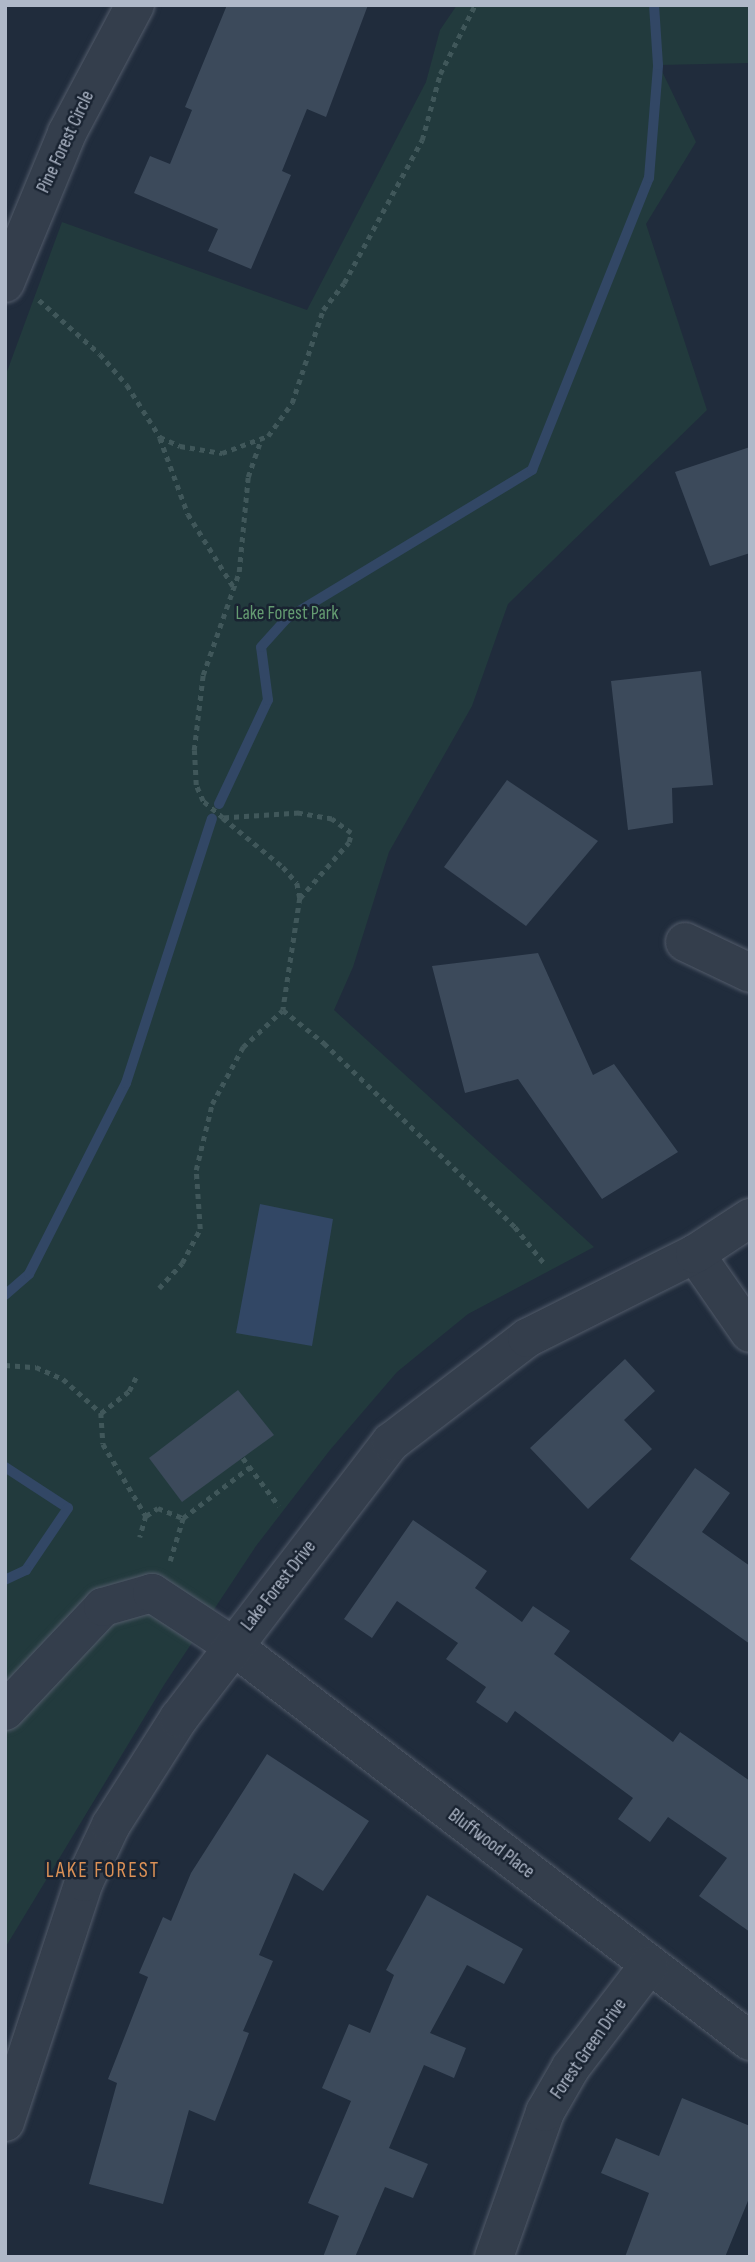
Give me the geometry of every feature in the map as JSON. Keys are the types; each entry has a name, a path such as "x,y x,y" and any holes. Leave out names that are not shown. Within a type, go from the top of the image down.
{"street":[{"name":"Pine Forest Circle","path":"5,283 67,133 135,5"},
{"path":"685,942 750,973"},
{"name":"Lake Forest Drive","path":"5,2122 14,2064 84,1882 111,1825 179,1718 391,1442 527,1338 695,1254 750,1218"},
{"path":"695,1254 750,1333"},
{"name":"Bluffwood Place","path":"5,1711 103,1607 152,1593 233,1646 750,2041"},
{"name":"Forest Green Drive","path":"494,2257 545,2112 572,2067 649,1965"}],"path":[{"path":"159,1288 182,1262 200,1229 196,1170 212,1104 243,1047 283,1010 300,898 297,883 283,867 204,801 196,785 194,750 203,675 234,587 243,545 248,477 262,440 292,403 323,310 344,283 422,140 440,74 475,5"},
{"path":"39,300 100,354 127,385 160,437 188,514 234,587"},
{"path":"160,437 180,446 222,453 262,440"},
{"path":"223,818 299,813 346,826 351,833 349,842 300,898"},
{"path":"283,1010 324,1043 516,1227 544,1263"},
{"path":"5,1365 36,1367 63,1379 101,1413 103,1444 146,1516"},
{"path":"101,1413 129,1391 137,1375"},
{"path":"243,1458 279,1506"},
{"path":"167,1573 183,1518 250,1467"},
{"path":"140,1537 146,1516 158,1508 183,1518"}],"green space":[{"name":"Lake Forest Park","path":"457,5 750,5 750,63 659,65 696,142 646,224 707,410 508,604 472,706 389,852 353,967 334,1010 594,1247 468,1314 397,1372 330,1450 256,1546 164,1685 5,1948 5,377 62,222 307,310 426,82 440,30"}],"water":[{"path":"260,1204 333,1219 312,1346 236,1333"}],"building":[{"path":"227,5 368,5 326,117 307,109 282,171 291,175 251,269 208,251 218,229 134,193 150,156 170,164 192,110 185,107"},
{"path":"750,447 750,553 710,566 675,472"},
{"path":"701,671 713,785 672,788 673,823 628,830 611,681"},
{"path":"507,780 598,841 526,926 444,867"},
{"path":"538,953 593,1075 614,1064 678,1152 602,1199 518,1079 465,1093 432,966"},
{"path":"625,1359 655,1391 624,1420 652,1449 588,1509 530,1448"},
{"path":"238,1390 274,1435 182,1502 149,1458"},
{"path":"695,1468 730,1493 702,1532 750,1566 750,1644 630,1559"},
{"path":"413,1520 487,1571 475,1588 522,1622 533,1606 570,1631 554,1654 673,1742 680,1732 750,1781 750,1932 699,1896 727,1858 668,1817 650,1842 618,1819 633,1798 515,1711 507,1723 476,1702 486,1687 446,1659 458,1643 397,1601 372,1638 344,1619"},
{"path":"267,1754 369,1821 323,1891 294,1873 259,1955 273,1961 243,2031 249,2033 215,2121 189,2110 163,2204 89,2184 117,2083 108,2079 148,1977 139,1973 163,1917 171,1921 191,1873"},
{"path":"427,1895 523,1949 504,1984 467,1965 430,2033 466,2048 454,2078 424,2065 389,2148 428,2164 413,2198 385,2187 355,2257 323,2257 339,2216 308,2203 351,2101 322,2088 349,2024 370,2033 394,1975 386,1970"},
{"path":"682,2098 750,2126 750,2196 725,2257 625,2257 649,2193 601,2173 616,2138 659,2156"}],"waterway":[{"path":"219,804 268,700 261,647 286,619 532,470 649,178 658,65 654,5"},
{"path":"5,1295 29,1274 126,1083 212,819"},
{"path":"5,1467 68,1508 26,1570 5,1580"}],"district":[{"name":"LAKE FOREST","path":"103,1871"}]}
